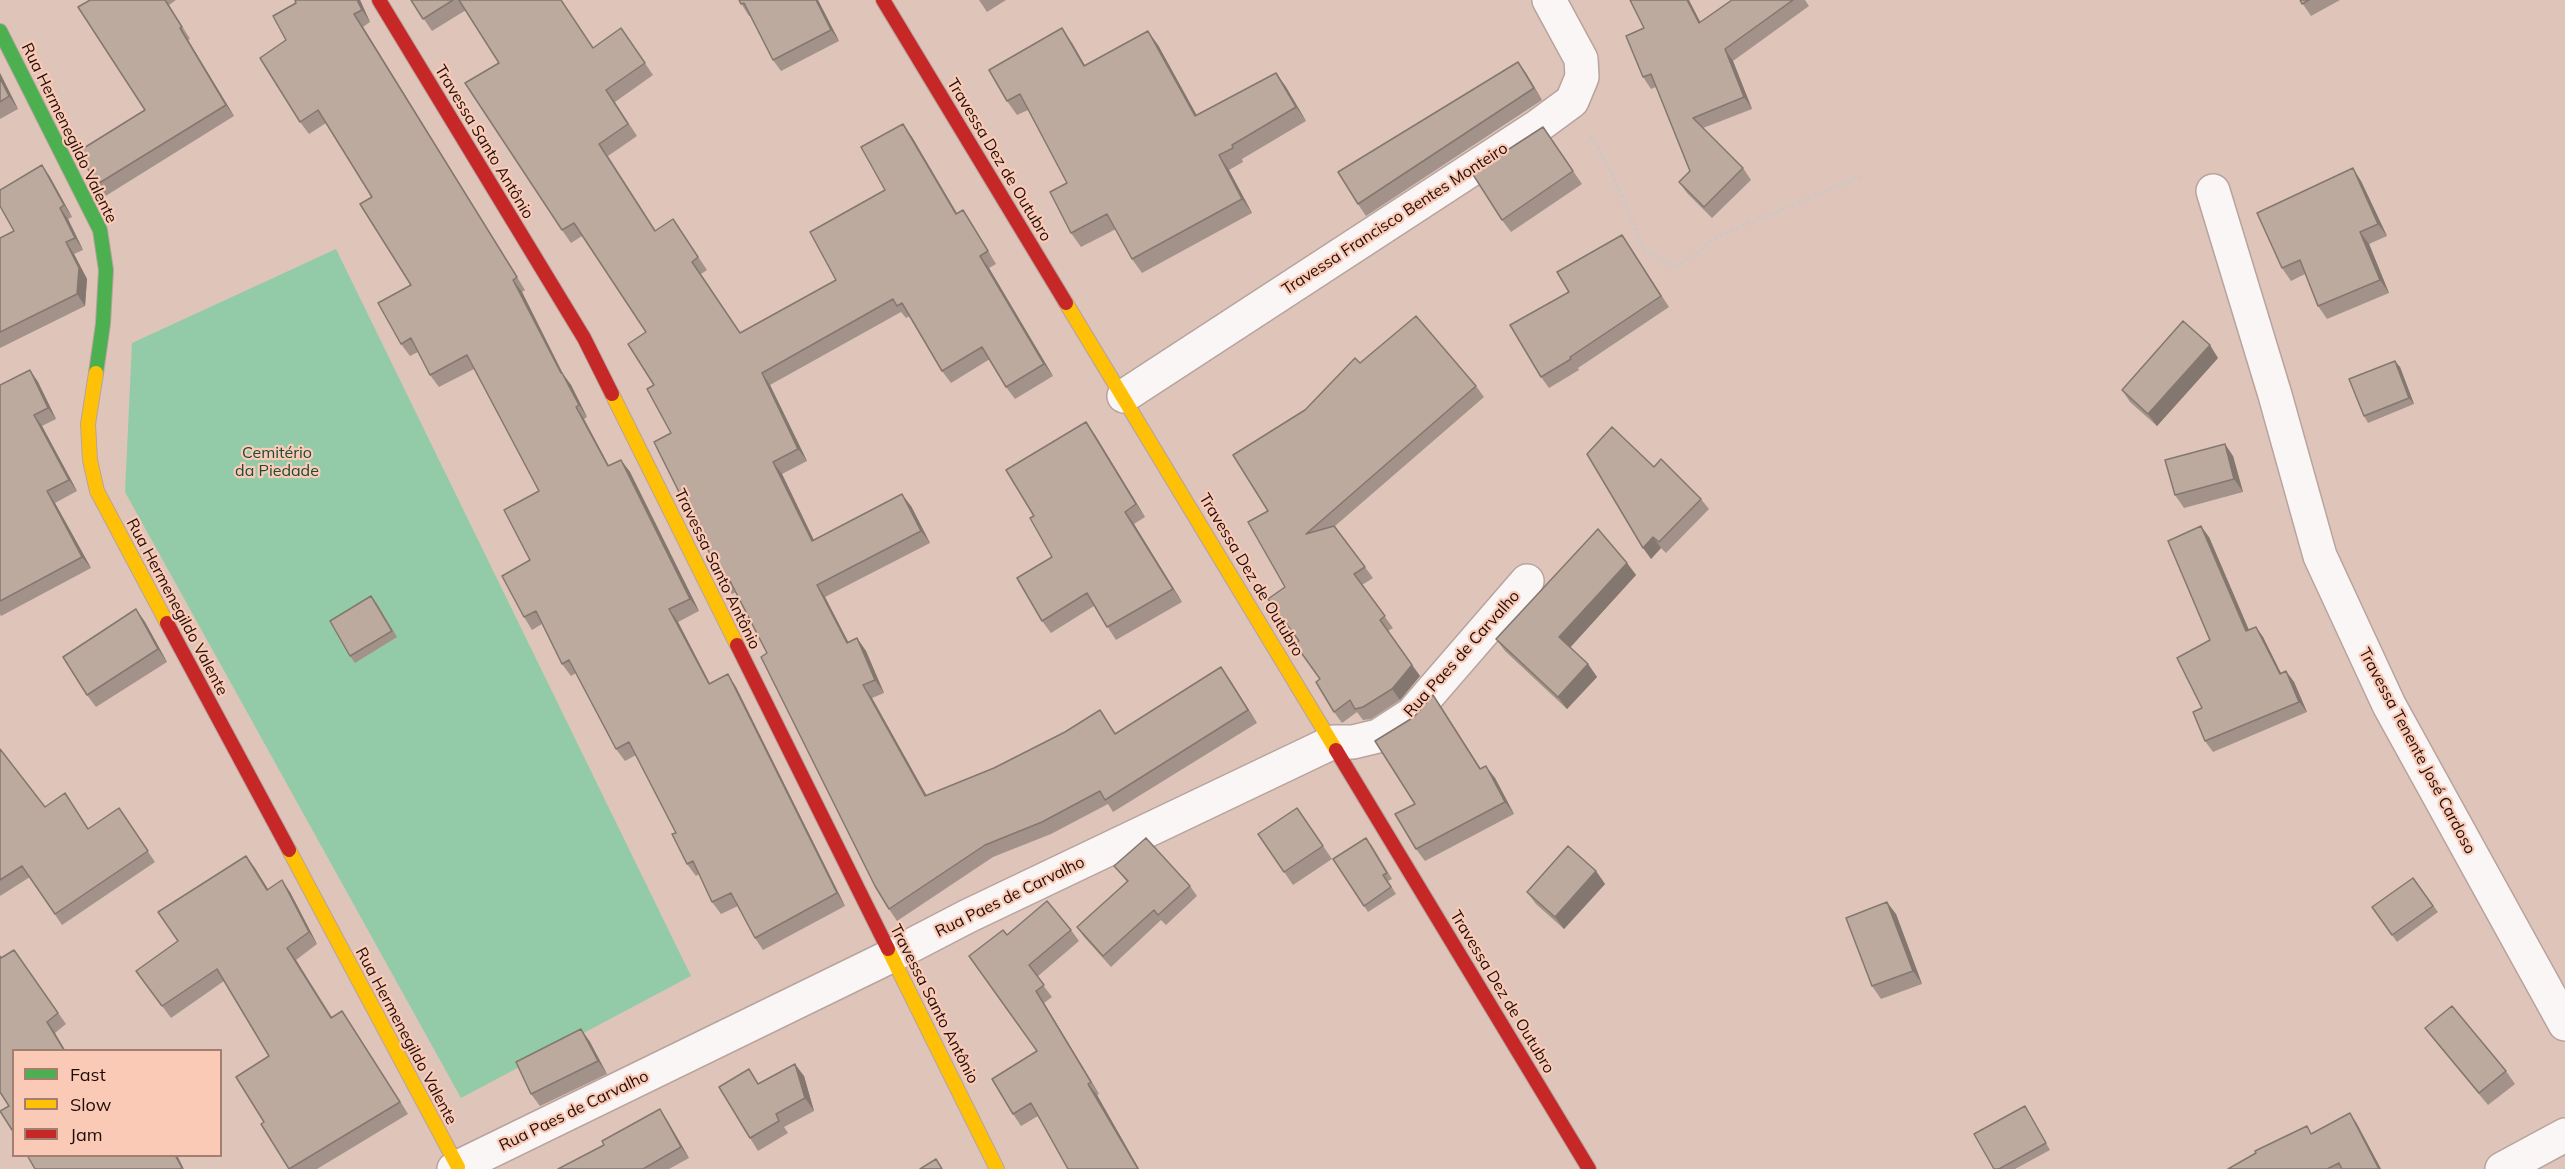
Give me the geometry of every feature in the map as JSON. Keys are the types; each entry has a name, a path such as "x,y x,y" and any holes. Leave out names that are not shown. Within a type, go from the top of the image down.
{"street":[{"name":"Travessa Santo Antônio","path":"378,0 584,338 997,1169"},
{"name":"Travessa Dez de Outubro","path":"883,0 1589,1169"},
{"path":"1549,0 1581,59 1582,77 1572,101"},
{"name":"Rua Hermenegildo Valente","path":"0,31 100,230 106,270 88,424 90,460 97,491 456,1168"},
{"name":"Travessa Francisco Bentes Monteiro","path":"1124,396 1538,126 1572,101"},
{"name":"Travessa Tenente José Cardoso","path":"2213,191 2275,395 2320,556 2389,705 2565,1024"},
{"name":"Rua Paes de Carvalho","path":"456,1168 891,956 968,916 1333,742 1353,742 1378,736 1412,714 1527,581"},
{"path":"2502,1169 2565,1134"}],"path":[{"path":"1572,101 1610,169 1645,251 1676,267 1717,237 1861,176"}],"green space":[{"name":"Cemitério da Piedade","path":"336,249 691,976 461,1098 125,492 132,343"}],"building":[{"path":"90,0 165,0 226,105 96,185 79,151 145,110 78,7"},
{"path":"295,0 357,0 362,10 354,14 517,277 513,280 579,405 576,407 608,466 621,460 690,599 669,609 709,684 728,674 837,893 755,938 731,893 712,902 693,861 687,864 672,834 676,833 629,742 616,749 569,660 562,664 536,611 524,617 502,576 530,560 504,510 539,491 467,355 430,375 411,338 401,344 378,303 411,285 360,204 372,197 318,110 300,122 260,58 286,40 273,16 296,3"},
{"path":"411,0 453,0 423,19"},
{"path":"459,0 561,0 593,48 621,28 645,63 606,90 628,124 599,144 655,231 673,219 698,257 692,262 740,333 836,280 810,232 885,190 861,147 903,124 956,214 963,210 988,251 980,256 1044,364 1006,387 982,347 942,371 902,303 897,306 893,299 762,373 798,449 773,462 812,541 902,494 921,531 817,585 847,643 857,638 875,680 863,685 925,796 994,768 1065,732 1100,710 1115,734 1221,667 1248,710 1105,800 1100,791 1042,822 985,845 889,909 875,886 761,657 767,653 729,579 724,582 654,442 671,433 647,389 654,385 628,344 646,332 574,223 562,230 465,83 499,63"},
{"path":"739,0 816,0 831,30 773,60 744,3 741,4"},
{"path":"1630,0 1687,0 1699,23 1732,0 1793,0 1725,49 1744,97 1693,118 1743,168 1704,207 1679,182 1690,171 1651,74 1643,77 1626,36 1644,28"},
{"path":"1062,28 1084,66 1148,31 1195,116 1276,73 1296,107 1219,155 1242,199 1132,259 1107,214 1071,233 1050,192 1067,183 1020,94 1007,101 989,70"},
{"path":"1518,62 1534,88 1358,204 1338,172"},
{"path":"0,78 9,96 0,102"},
{"path":"1543,127 1573,171 1502,220 1472,173"},
{"path":"42,165 64,205 60,208 75,238 66,242 79,268 77,294 0,332 0,238 14,231 0,206 0,190"},
{"path":"2353,168 2378,224 2360,232 2380,280 2318,306 2300,260 2282,268 2257,213"},
{"path":"1622,235 1661,296 1570,357 1571,359 1541,377 1510,325 1569,292 1557,272"},
{"path":"1416,316 1476,386 1306,534 1334,526 1365,567 1354,574 1385,616 1380,620 1412,665 1392,689 1363,707 1355,709 1350,700 1334,712 1316,682 1320,679 1295,644 1299,641 1268,599 1285,587 1248,522 1268,511 1233,455 1305,410 1355,358 1360,363"},
{"path":"2183,321 2210,345 2148,414 2122,390"},
{"path":"2395,361 2409,398 2364,416 2349,379"},
{"path":"30,370 48,408 34,415 69,480 47,491 82,557 0,601 0,385"},
{"path":"1086,422 1136,504 1125,512 1173,589 1107,627 1087,593 1042,621 1017,578 1052,557 1030,518 1034,516 1006,470"},
{"path":"1612,427 1654,467 1661,459 1701,499 1659,542 1653,537 1643,548 1587,454"},
{"path":"2225,444 2234,479 2175,495 2165,460"},
{"path":"2201,526 2246,631 2256,627 2280,674 2286,671 2299,702 2205,741 2193,712 2202,708 2177,658 2210,640 2168,541"},
{"path":"1598,529 1627,563 1559,637 1588,664 1558,697 1496,639"},
{"path":"371,596 392,631 350,656 330,621"},
{"path":"136,609 158,649 87,695 63,657"},
{"path":"1433,695 1480,769 1486,766 1505,802 1416,849 1395,814 1415,804 1375,741 1414,717"},
{"path":"0,749 45,807 65,793 88,829 119,808 148,851 55,914 22,866 0,880"},
{"path":"1297,808 1323,846 1284,872 1258,834"},
{"path":"1146,838 1190,886 1158,915 1154,910 1103,956 1077,927 1128,881 1114,866"},
{"path":"1366,838 1387,873 1383,875 1391,887 1364,906 1333,859"},
{"path":"1568,846 1596,871 1555,917 1527,892"},
{"path":"246,856 267,890 282,880 309,932 287,948 331,1018 342,1011 400,1102 289,1169 236,1077 269,1056 217,969 162,1006 136,971 178,941 158,912"},
{"path":"2413,878 2433,906 2392,935 2372,907"},
{"path":"1047,901 1071,930 1029,965 1044,985 1036,991 1091,1082 1088,1084 1138,1169 1068,1169 1031,1103 1013,1114 992,1079 1037,1051 969,956 1003,930 1007,935"},
{"path":"1887,902 1913,971 1872,986 1846,918"},
{"path":"14,950 58,1013 47,1022 63,1049 12,1049 12,1130 0,1111 9,1106 0,1092 0,956 1,958"},
{"path":"2452,1006 2506,1071 2479,1093 2425,1028"},
{"path":"581,1029 598,1061 531,1094 516,1062"},
{"path":"795,1064 805,1098 776,1114 779,1121 750,1138 719,1087 749,1069 758,1084"},
{"path":"2025,1106 2046,1143 1999,1169 1994,1169 1974,1134"},
{"path":"660,1109 681,1147 643,1169 558,1169 604,1145 602,1141"},
{"path":"2350,1113 2379,1169 2342,1169 2339,1163 2327,1169 2228,1169 2256,1153 2255,1151 2307,1126 2311,1134"},
{"path":"28,1157 176,1157 182,1168 180,1169 35,1169"},
{"path":"936,1159 942,1169 920,1169"}],"traffic: fast":[{"path":"0,31 100,230 106,270 103,324 96,373"}],"traffic: slow":[{"path":"1066,303 1336,750"},
{"path":"96,373 88,424 90,460 97,491 167,623"},
{"path":"612,394 737,645"},
{"path":"289,850 458,1167"},
{"path":"888,949 997,1169"}],"traffic: jam":[{"path":"379,0 584,338 612,394"},
{"path":"883,0 1066,303"},
{"path":"167,623 289,850"},
{"path":"737,645 888,949"},
{"path":"1336,750 1589,1169"}]}
